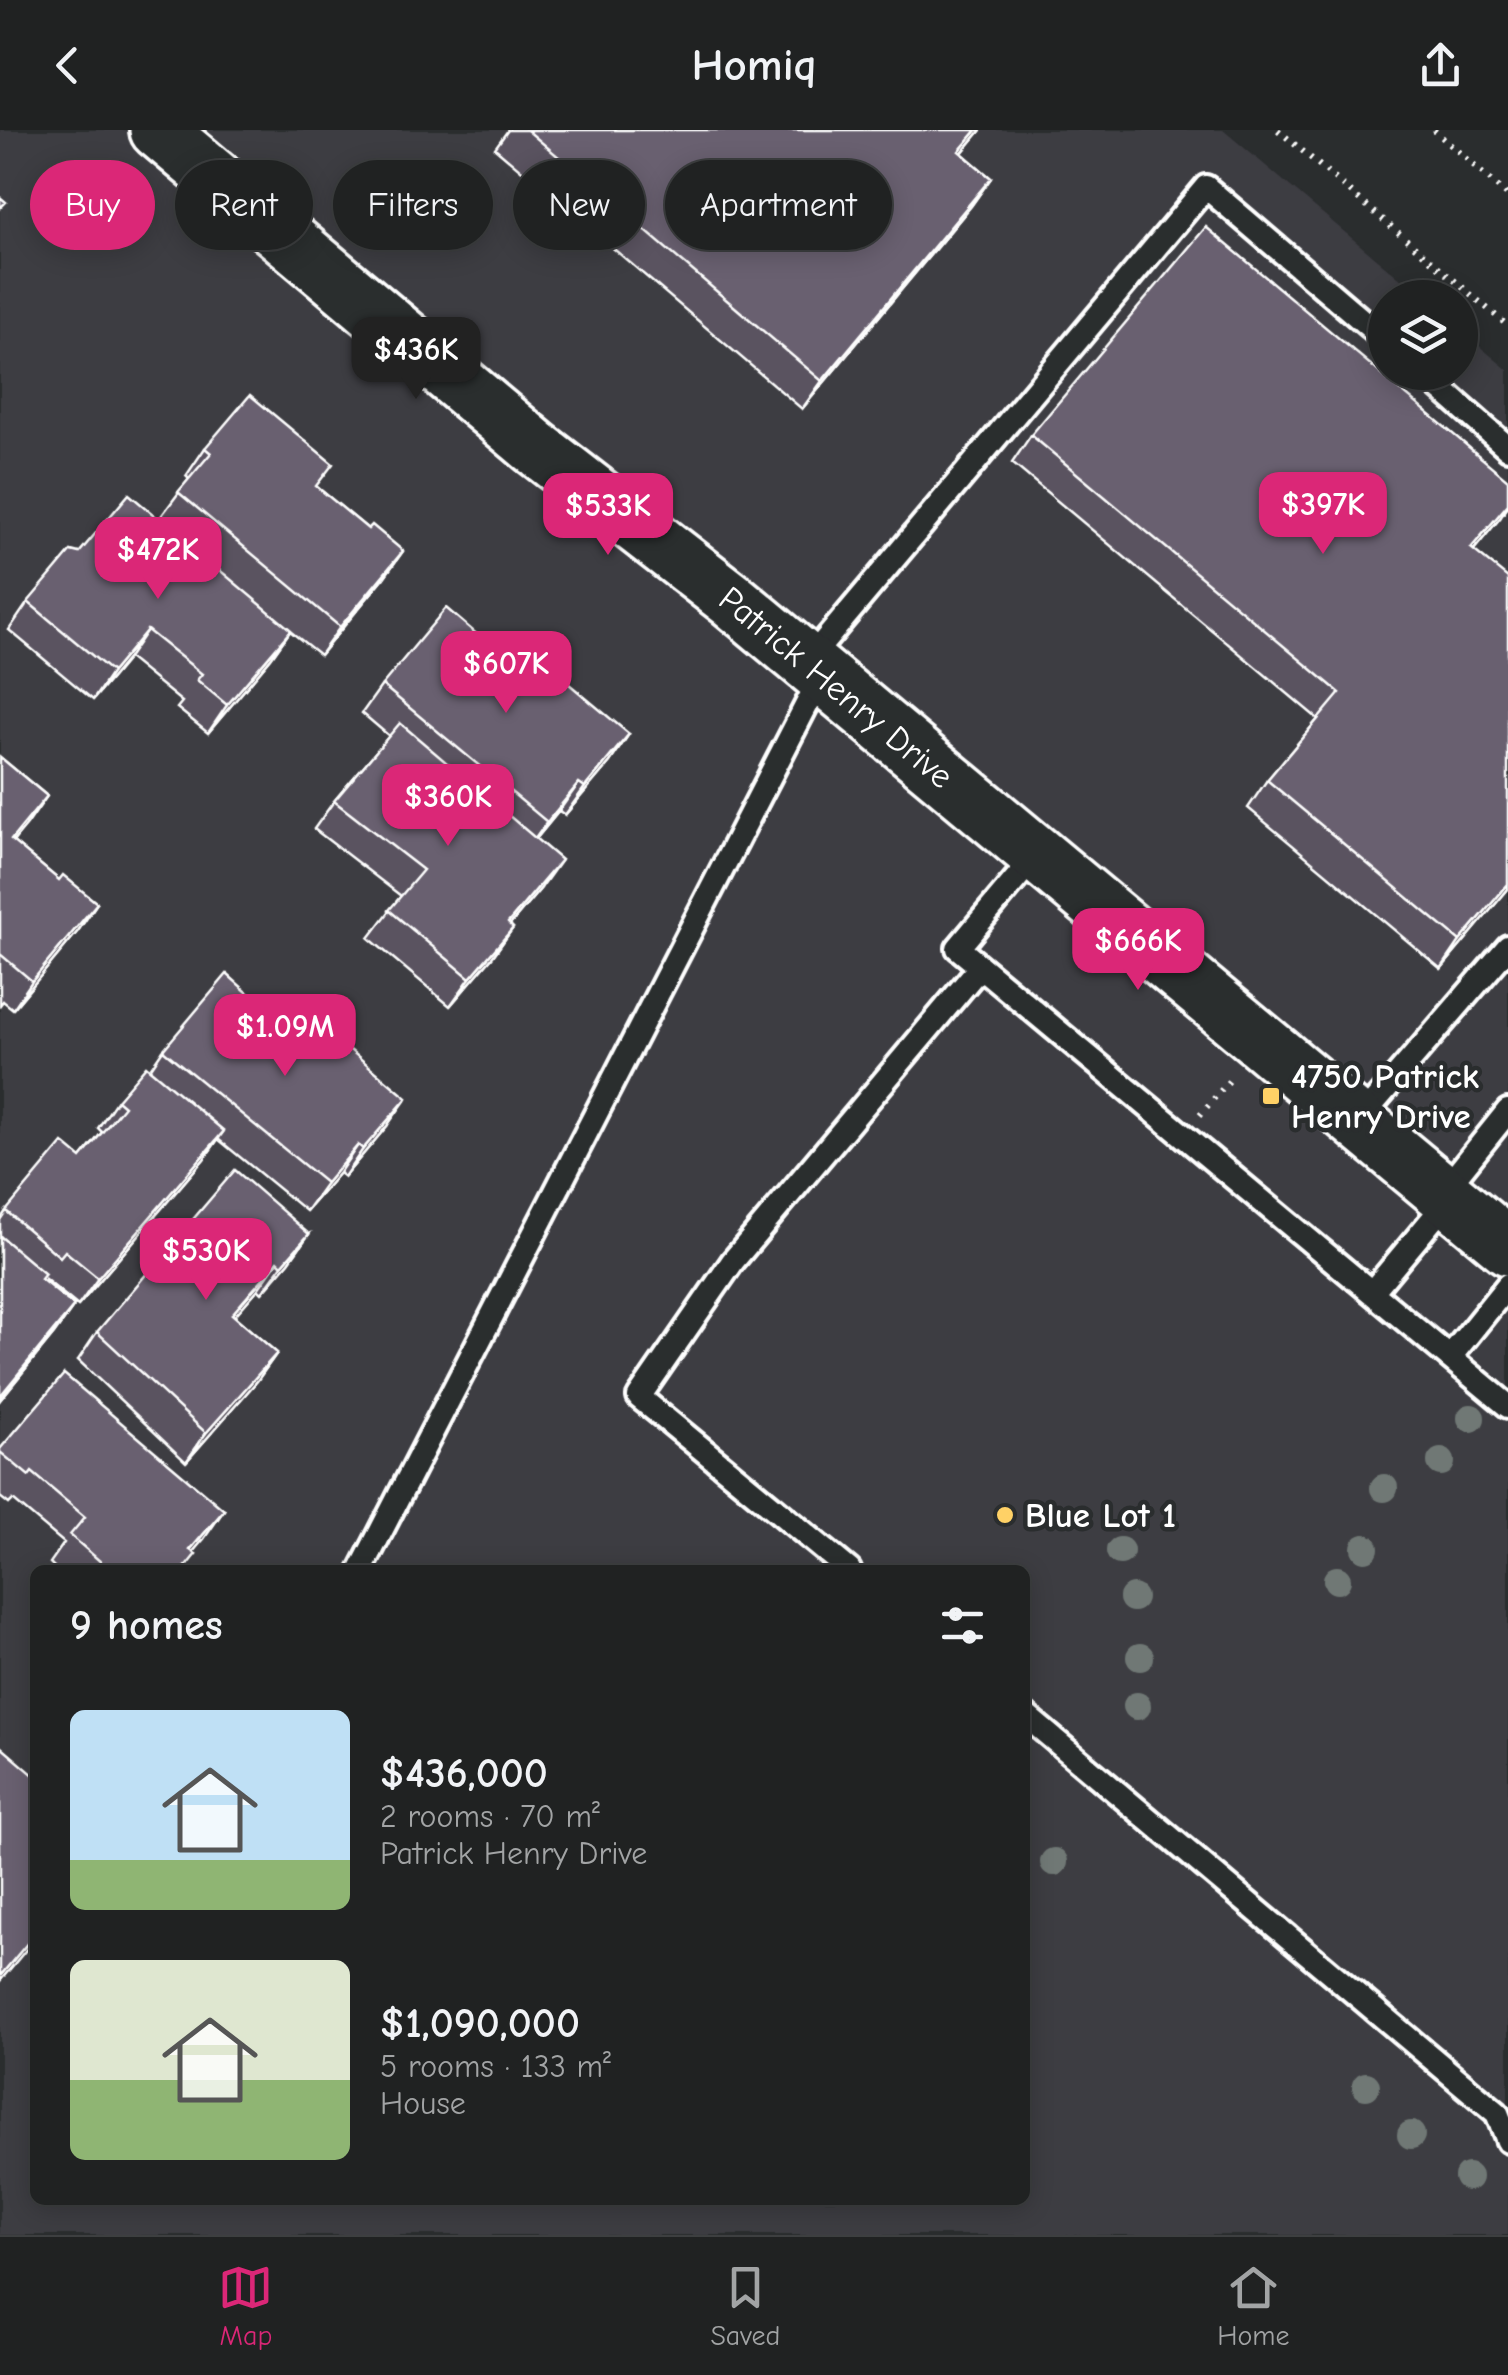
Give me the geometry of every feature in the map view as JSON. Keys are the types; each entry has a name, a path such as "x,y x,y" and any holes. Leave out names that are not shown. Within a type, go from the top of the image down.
{"street":[{"name":"Patrick Henry Drive","path":"158,130 536,448 814,669 1508,1247"}],"lane":[{"path":"365,1565 814,669 1206,187 1368,325"},
{"path":"1442,390 1508,448"},
{"path":"1036,855 958,948 1508,1406"},
{"path":"1358,1121 1508,947"},
{"path":"843,1565 639,1397 732,1260 980,967"},
{"path":"1372,1292 1508,1111"},
{"path":"1450,1357 1508,1285"},
{"path":"1030,1719 1497,2113 1508,2141"}],"path":[{"path":"1278,130 1508,326"},
{"path":"1434,130 1508,196"},
{"path":"1183,1135 1234,1074"}],"shaded area":[{"path":"0,130 1223,130 1402,280 1368,280 1368,390 1478,390 1478,345 1508,370 1508,2235 0,2235"}],"building":[{"path":"527,130 977,130 959,151 991,178 822,381 668,250 892,250 892,160 665,160 665,247 645,230 645,160 562,160"},
{"path":"1206,227 1368,363 1368,390 1401,390 1508,480 1508,504 1471,548 1508,578 1508,884 1460,941 1267,780 1340,693 1031,435"},
{"path":"250,395 333,464 316,486 368,529 372,525 403,551 340,627 178,492 211,453 205,448"},
{"path":"129,494 291,630 227,705 197,680 202,674 147,630 112,672 28,602 71,551 79,553"},
{"path":"446,608 480,637 476,642 527,684 544,663 629,734 585,787 579,783 547,822 382,685"},
{"path":"400,723 561,860 508,923 513,928 470,978 389,910 423,870 334,801"},
{"path":"0,757 47,796 11,840 59,880 63,875 97,903 32,981 0,954"},
{"path":"227,974 308,1047 324,1028 407,1098 363,1149 358,1145 326,1183 163,1050"},
{"path":"146,1066 224,1131 98,1278 65,1251 60,1257 6,1211 63,1143 81,1158 124,1106 117,1100"},
{"path":"235,1170 309,1234 282,1265 278,1261 232,1314 277,1353 206,1433 97,1332"},
{"path":"0,1236 45,1274 41,1279 74,1306 0,1396"},
{"path":"64,1374 224,1510 190,1550 196,1554 187,1565 104,1565 70,1535 85,1517 0,1449"},
{"path":"0,1746 30,1772 30,1940 0,1976"}],"place":[{"name":"4750 Patrick Henry Drive","path":"1271,1096"},
{"name":"Blue Lot 1","path":"1005,1515"}]}
